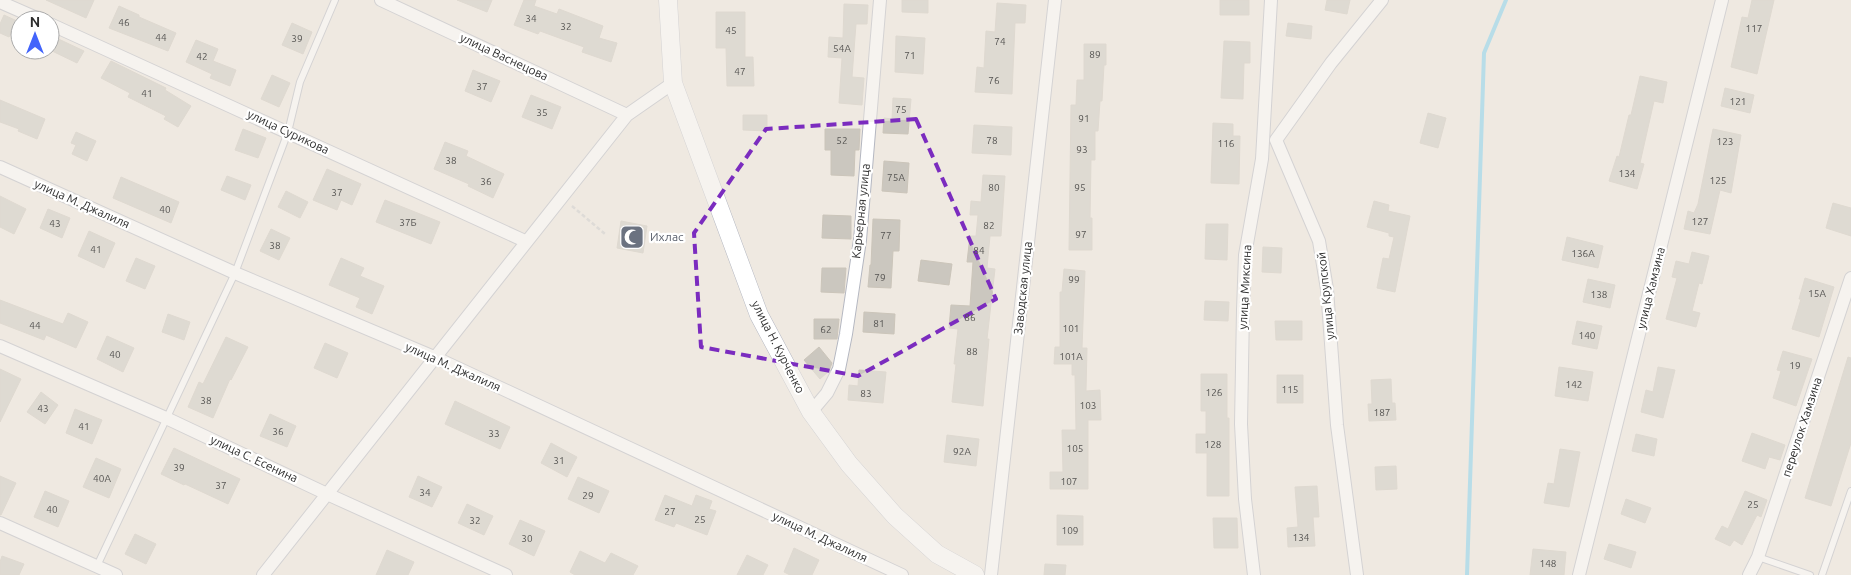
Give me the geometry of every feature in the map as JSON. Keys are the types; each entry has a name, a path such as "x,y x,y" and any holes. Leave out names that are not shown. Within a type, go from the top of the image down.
{"main road":[{"name":"улица Н. Курченко","path":"668,0 673,83 759,315 811,412 849,464 895,516 937,554 975,575"}],"street":[{"name":"улица Васнецова","path":"381,0 627,114"},
{"name":"Карьерная улица","path":"811,412 827,393 839,369 846,334 860,240 880,0"},
{"name":"Заводская улица","path":"991,575 1055,0"},
{"name":"улица Миксина","path":"1254,575 1245,499 1241,424 1243,310 1246,255 1262,159 1271,0"},
{"path":"1276,140 1331,63 1382,0"},
{"name":"улица Хамзина","path":"1580,575 1722,0"},
{"path":"0,2 18,10"},
{"name":"улица Сурикова","path":"60,29 525,241"},
{"path":"263,575 627,114 673,83"},
{"name":"улица Крупской","path":"1265,102 1276,140 1319,241 1327,289 1337,425 1356,575"},
{"name":"улица М. Джалиля","path":"0,168 235,273 434,358 902,575"},
{"name":"переулок Хамзина","path":"1750,575 1758,558 1850,282"},
{"name":"улица С. Есенина","path":"0,346 166,418 327,494 506,575"},
{"path":"0,524 116,575"}],"lane":[{"path":"97,566 235,273 288,132 300,82 335,0"},
{"path":"1822,575 1851,491"},
{"path":"1758,558 1810,575"}],"path":[{"path":"562,196 605,234"}],"highlighted area":[{"path":"916,119 996,299 858,376 701,347 694,233 766,129"}],"building":[{"path":"46,0 94,0 86,18"},
{"path":"457,0 492,0 487,12"},
{"path":"524,0 536,0 534,6 557,14 559,9 603,26 599,38 617,43 611,62 582,52 584,47 540,31 538,34 514,25"},
{"path":"902,0 928,0 928,13 902,12"},
{"path":"1220,0 1249,0 1249,15 1220,15"},
{"path":"1327,0 1350,0 1347,14 1325,10"},
{"path":"1752,0 1774,0 1757,74 1731,67 1742,17 1748,18"},
{"path":"997,3 1026,5 1025,23 1015,23 1012,94 975,92 977,67 984,68 986,31 995,32"},
{"path":"844,4 868,5 867,24 856,24 852,77 864,78 862,105 839,103 842,58 828,57 829,37 843,38"},
{"path":"119,6 176,33 168,51 109,28"},
{"path":"716,12 745,12 745,57 753,57 754,86 727,86 726,48 716,48"},
{"path":"4,15 10,18 9,37 0,33 0,24"},
{"path":"292,23 312,32 303,54 282,45"},
{"path":"1288,23 1312,26 1311,39 1286,36"},
{"path":"896,36 925,38 923,74 895,72"},
{"path":"60,40 84,51 77,63 60,55"},
{"path":"196,40 218,49 213,61 236,70 230,86 210,78 212,74 186,62"},
{"path":"1224,41 1250,42 1250,63 1244,63 1243,99 1221,98"},
{"path":"1084,44 1106,44 1106,65 1104,65 1098,131 1095,131 1095,160 1091,160 1090,218 1092,218 1092,250 1069,250 1071,105 1076,105 1077,80 1084,80"},
{"path":"111,61 166,88 165,90 191,106 178,127 164,119 166,116 128,97 130,93 101,78"},
{"path":"473,70 500,81 491,102 465,91"},
{"path":"272,75 290,83 279,107 261,99"},
{"path":"1640,76 1667,82 1663,103 1654,101 1640,163 1644,164 1637,189 1609,181 1617,156 1619,157"},
{"path":"1725,88 1754,95 1750,113 1721,106"},
{"path":"531,95 561,107 552,129 522,117"},
{"path":"893,98 911,99 908,134 883,133 884,118 892,119"},
{"path":"0,100 45,119 37,139 18,131 19,129 0,122"},
{"path":"1428,113 1446,118 1438,148 1420,143"},
{"path":"743,115 767,115 767,131 743,130"},
{"path":"1213,123 1233,124 1233,136 1240,136 1239,184 1211,183"},
{"path":"974,125 1012,127 1011,155 972,153"},
{"path":"243,129 266,138 258,158 235,150"},
{"path":"825,129 860,129 859,150 855,150 854,176 831,175 831,150 825,150"},
{"path":"1713,129 1741,135 1731,193 1720,190 1710,234 1684,229 1688,211 1694,213 1698,204"},
{"path":"76,132 96,141 87,161 72,154 76,145 71,143"},
{"path":"445,142 468,151 466,156 504,174 493,198 468,186 469,184 434,169"},
{"path":"884,161 909,163 907,193 882,191"},
{"path":"327,169 361,184 352,205 341,200 337,210 313,200"},
{"path":"983,175 1005,176 1001,236 990,236 987,268 995,269 987,339 989,339 983,406 952,402 958,329 949,328 951,305 970,306 973,262 967,262 970,236 976,236 978,215 970,215 971,201 981,202"},
{"path":"227,176 251,185 245,200 221,190"},
{"path":"121,177 179,202 171,223 113,198"},
{"path":"286,191 308,202 300,218 278,207"},
{"path":"0,196 26,209 14,234 0,227"},
{"path":"385,200 440,222 431,244 376,222"},
{"path":"1374,201 1389,205 1388,211 1410,216 1395,292 1377,288 1383,258 1389,259 1394,237 1389,236 1389,233 1367,227"},
{"path":"1833,203 1851,208 1851,236 1826,228"},
{"path":"48,209 70,218 62,238 40,228"},
{"path":"823,215 851,216 851,239 822,238"},
{"path":"873,219 900,220 899,251 893,251 891,288 868,287"},
{"name":"Ихлас","path":"621,221 647,226 643,253 617,248"},
{"path":"1206,224 1228,224 1227,260 1205,259"},
{"path":"271,229 290,238 279,260 260,251"},
{"path":"89,231 115,243 104,268 78,256"},
{"path":"1567,237 1603,246 1598,268 1562,260"},
{"path":"1263,247 1282,248 1281,273 1262,272"},
{"path":"1692,252 1709,256 1702,284 1699,283 1692,311 1700,313 1696,327 1666,319 1677,278 1672,277 1676,261 1689,264"},
{"path":"136,258 155,266 145,289 126,281"},
{"path":"341,258 364,268 360,276 384,286 372,314 356,307 360,298 329,285"},
{"path":"921,260 952,264 949,285 918,281"},
{"path":"822,268 846,268 844,293 821,292"},
{"path":"1064,269 1085,271 1082,348 1087,348 1086,391 1100,390 1101,420 1088,420 1088,489 1050,489 1050,472 1063,472 1062,430 1076,430 1075,375 1072,375 1072,364 1054,364 1055,347 1060,347 1060,292 1062,292"},
{"path":"1805,278 1834,287 1819,337 1792,329"},
{"path":"1588,279 1615,285 1610,308 1583,302"},
{"path":"0,300 63,324 68,313 88,322 76,348 46,335 44,340 0,323"},
{"path":"1205,301 1229,302 1228,321 1204,320"},
{"path":"864,312 895,314 894,334 863,332"},
{"path":"168,314 190,322 184,340 162,332"},
{"path":"814,319 839,319 837,339 814,339"},
{"path":"1275,321 1302,321 1302,340 1276,340"},
{"path":"1577,321 1602,326 1597,349 1572,344"},
{"path":"107,336 134,348 123,372 97,359"},
{"path":"226,337 248,347 230,379 213,418 188,407 199,382 203,384"},
{"path":"325,343 348,353 337,378 314,368"},
{"path":"819,347 832,363 829,371 820,379 804,360"},
{"path":"1783,351 1812,359 1796,406 1773,398 1781,371 1777,370"},
{"path":"1848,357 1851,358 1851,443 1831,506 1805,498"},
{"path":"1559,367 1593,372 1588,401 1555,396"},
{"path":"1658,367 1675,370 1663,418 1641,412 1646,390 1653,392"},
{"path":"0,369 21,379 0,422"},
{"path":"859,370 886,372 883,403 848,400 849,385 858,386"},
{"path":"1201,374 1227,374 1229,496 1207,496 1207,453 1196,453 1196,434 1206,434 1206,411 1201,411"},
{"path":"1277,375 1303,375 1303,403 1277,403"},
{"path":"1391,379 1392,403 1395,403 1396,420 1369,421 1368,404 1372,404 1371,380"},
{"path":"41,392 58,405 45,424 27,412"},
{"path":"455,401 510,427 500,449 445,424"},
{"path":"75,409 102,420 92,444 66,433"},
{"path":"270,414 296,426 287,447 260,436"},
{"path":"1752,433 1785,445 1780,460 1769,457 1765,469 1742,461"},
{"path":"1636,434 1657,439 1654,456 1632,451"},
{"path":"947,435 979,439 976,466 944,462"},
{"path":"551,443 577,457 567,477 541,463"},
{"path":"174,448 240,479 228,504 161,474"},
{"path":"1560,449 1580,452 1569,507 1544,503 1548,483 1554,484"},
{"path":"96,458 121,469 109,498 83,487"},
{"path":"1396,466 1397,489 1376,490 1375,467"},
{"path":"0,476 16,483 1,515 0,515"},
{"path":"418,476 442,487 432,507 409,497"},
{"path":"578,477 609,491 599,513 568,499"},
{"path":"1317,486 1319,517 1313,517 1315,546 1288,547 1287,528 1298,527 1295,487"},
{"path":"45,491 69,501 58,527 34,517"},
{"path":"1745,491 1767,500 1761,517 1757,515 1742,545 1734,540 1730,546 1715,539 1722,526 1728,529"},
{"path":"665,495 692,506 696,495 712,501 709,509 716,511 707,535 676,523 674,527 655,520"},
{"path":"1626,499 1651,508 1645,523 1621,514"},
{"path":"467,504 493,516 484,535 458,523"},
{"path":"1057,515 1083,516 1083,545 1057,545"},
{"path":"1213,518 1237,518 1238,548 1214,548"},
{"path":"520,520 545,531 534,556 509,544"},
{"path":"135,534 156,544 146,564 125,554"},
{"path":"1609,544 1636,552 1631,568 1604,559"},
{"path":"794,548 819,560 812,575 790,575 784,572"},
{"path":"1533,549 1566,552 1564,575 1530,575"},
{"path":"387,550 414,562 408,575 376,575"},
{"path":"580,551 605,563 611,553 638,566 633,575 575,575 570,572"},
{"path":"747,555 768,565 763,575 737,575"},
{"path":"2,556 24,564 19,575 0,575"},
{"path":"1045,564 1066,565 1065,575 1044,575"}],"waterway":[{"path":"1467,575 1484,53 1506,0"}],"place":[{"name":"Ихлас","path":"632,237"}]}
